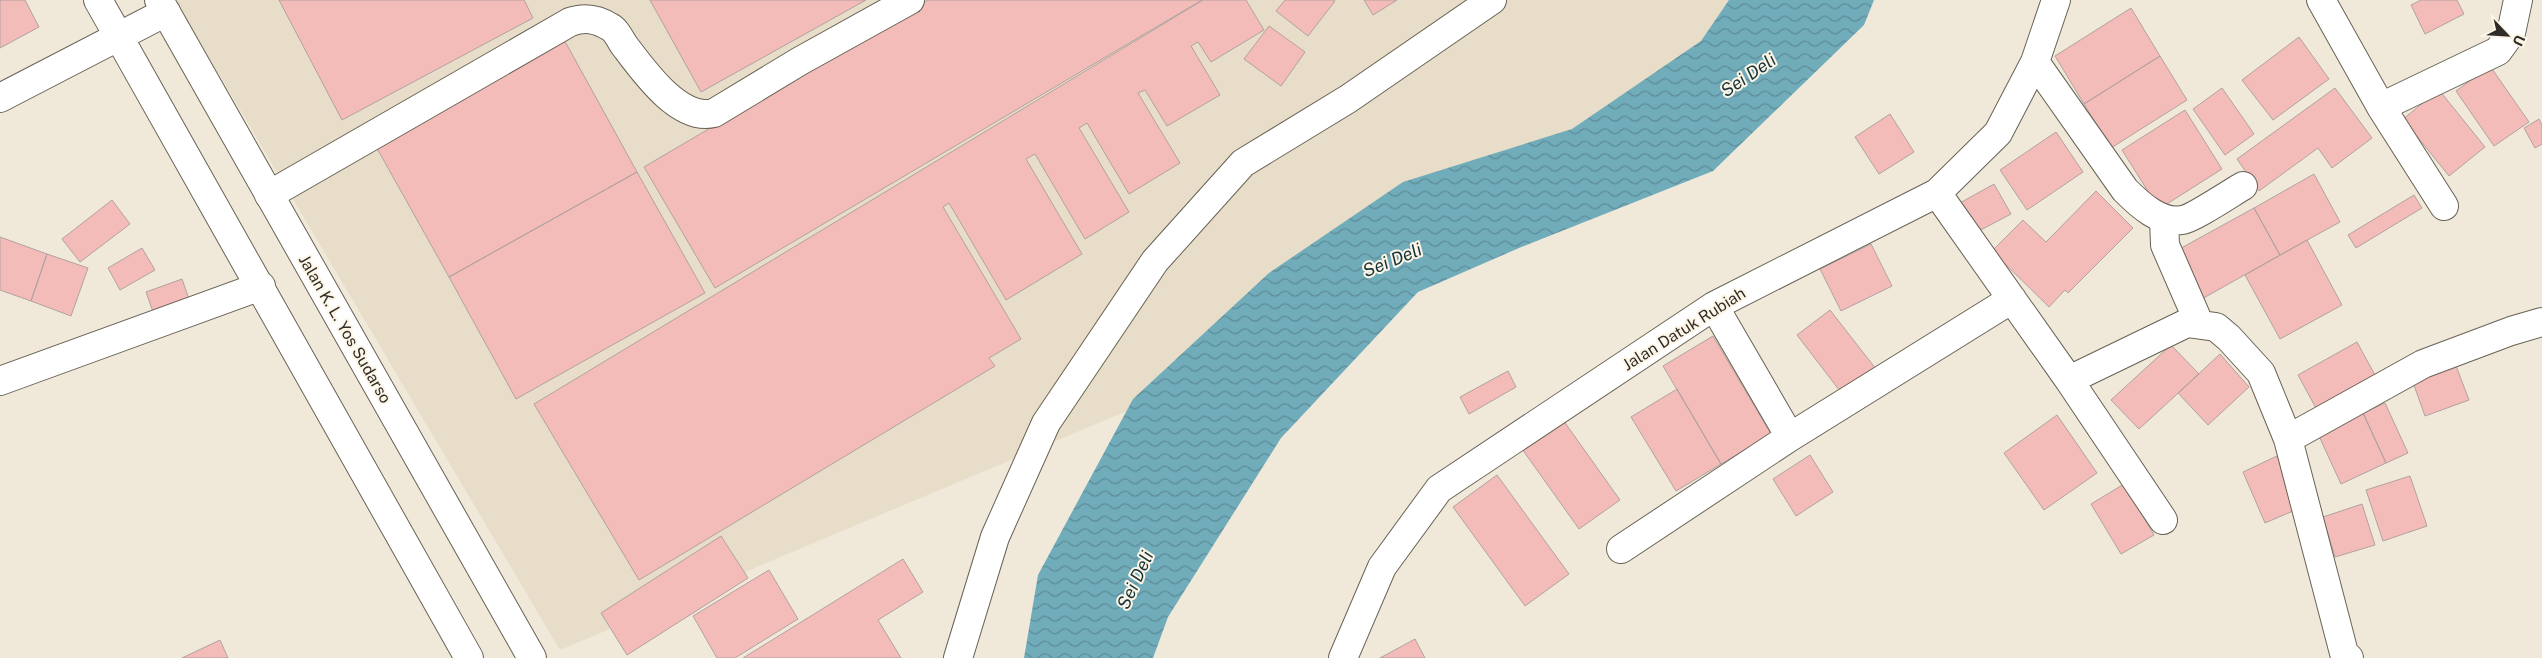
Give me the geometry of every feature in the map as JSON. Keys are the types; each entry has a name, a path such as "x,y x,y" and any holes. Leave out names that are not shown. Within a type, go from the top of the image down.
{"main road":[{"path":"98,0 261,286 463,656"},
{"path":"269,195 467,79 570,22 583,18 612,28 673,102 692,113 704,115 714,113 910,0"},
{"path":"958,658 995,537 1046,423 1155,261 1243,163 1348,99 1492,0"},
{"name":"Jalan Datuk Rubiah","path":"1342,658 1382,568 1439,489 1714,306 1937,193 1998,133 2035,62 2056,0"},
{"path":"2321,0 2381,106 2444,206"},
{"path":"2381,106 2498,51 2511,33 2518,0"},
{"path":"0,98 120,38 162,6"},
{"name":"Jalan K. L. Yos Sudarso","path":"162,6 532,658"},
{"path":"2035,62 2125,190 2139,204 2164,219 2182,220 2243,186"},
{"path":"1937,193 2069,380 2163,520"},
{"path":"2164,219 2164,245 2199,323"},
{"path":"0,381 261,286"},
{"path":"1621,549 1790,437 2012,299"},
{"path":"1714,306 1790,437"},
{"path":"2288,439 2422,364 2511,331 2542,322"},
{"path":"2069,380 2187,323 2216,326 2261,374 2288,439 2344,652 2349,658"}],"shaded area":[{"path":"175,0 1851,0 1262,354 560,650"}],"water":[{"name":"Sei Deli","path":"1729,0 1874,0 1864,25 1713,171 1519,248 1418,292 1281,438 1168,617 1153,658 1024,658 1038,575 1133,399 1269,273 1403,182 1572,129 1701,41"}],"building":[{"path":"0,0 25,0 39,27 0,48"},
{"path":"279,0 524,0 533,18 342,120"},
{"path":"650,0 866,0 701,92"},
{"path":"928,0 1202,0 715,288 644,167"},
{"path":"1203,0 1246,0 1264,30 1211,62 1198,42 1191,46 1220,95 1167,126 1145,90 1138,93 1180,163 1129,194 1087,123 1079,128 1129,212 1085,239 1035,154 1026,159 1082,254 1006,300 949,203 943,207 1021,339 989,358 995,366 639,580 534,404"},
{"path":"1285,0 1335,1 1308,36 1276,11"},
{"path":"1364,0 1397,0 1373,15"},
{"path":"2421,0 2457,0 2464,14 2425,34 2411,5"},
{"path":"2131,8 2160,56 2084,104 2055,56"},
{"path":"1269,26 1305,52 1281,86 1244,59"},
{"path":"562,36 637,172 449,277 374,143"},
{"path":"2299,37 2329,79 2273,120 2242,80"},
{"path":"2160,56 2187,100 2111,148 2084,104"},
{"path":"2490,66 2529,122 2494,146 2456,91"},
{"path":"2222,88 2254,134 2225,155 2193,109"},
{"path":"2335,88 2372,138 2332,168 2318,148 2259,191 2237,159"},
{"path":"2439,90 2485,147 2449,176 2403,119"},
{"path":"2185,110 2222,169 2159,209 2122,150"},
{"path":"1890,114 1914,152 1879,174 1855,137"},
{"path":"2539,119 2542,125 2542,144 2535,148 2524,128"},
{"path":"2056,132 2083,172 2027,210 2000,170"},
{"path":"637,172 705,293 516,399 449,277"},
{"path":"2314,174 2340,222 2280,255 2254,208"},
{"path":"1994,184 2011,214 1975,233 1958,204"},
{"path":"2096,191 2133,228 2068,293 2065,290 2049,307 1992,251 2023,220 2046,242"},
{"path":"2414,195 2422,208 2356,248 2348,235"},
{"path":"112,200 130,224 80,262 62,239"},
{"path":"2254,208 2280,255 2200,300 2174,252"},
{"path":"0,237 47,254 31,301 0,290"},
{"path":"2307,240 2342,305 2280,339 2245,275"},
{"path":"1871,244 1892,286 1841,311 1820,269"},
{"path":"142,248 155,270 120,290 108,268"},
{"path":"47,254 88,268 71,316 31,301"},
{"path":"182,279 189,299 153,312 146,292"},
{"path":"1830,310 1876,369 1843,395 1797,335"},
{"path":"1713,336 1771,434 1721,464 1663,366"},
{"path":"2357,342 2376,377 2317,410 2298,375"},
{"path":"2171,345 2199,374 2139,429 2111,400"},
{"path":"2220,354 2249,387 2208,425 2178,393"},
{"path":"2453,358 2469,400 2425,416 2410,374"},
{"path":"1508,371 1516,387 1469,414 1460,397"},
{"path":"1677,389 1721,464 1676,491 1631,417"},
{"path":"2385,403 2408,453 2386,463 2363,413"},
{"path":"2363,413 2386,463 2341,484 2318,434"},
{"path":"2057,415 2097,473 2044,510 2004,453"},
{"path":"1563,420 1620,500 1579,529 1522,449"},
{"path":"1810,455 1833,492 1796,516 1773,479"},
{"path":"2277,456 2300,508 2265,523 2243,472"},
{"path":"1497,475 1569,574 1525,606 1453,507"},
{"path":"2410,476 2427,526 2383,541 2366,490"},
{"path":"2124,484 2154,535 2121,554 2091,504"},
{"path":"2362,504 2375,545 2335,557 2323,517"},
{"path":"721,536 748,578 627,655 601,613"},
{"path":"903,559 923,592 878,620 901,658 743,658"},
{"path":"769,570 798,619 735,658 717,658 693,616"},
{"path":"1415,639 1425,658 1380,658"},
{"path":"220,640 228,658 182,658"}]}
